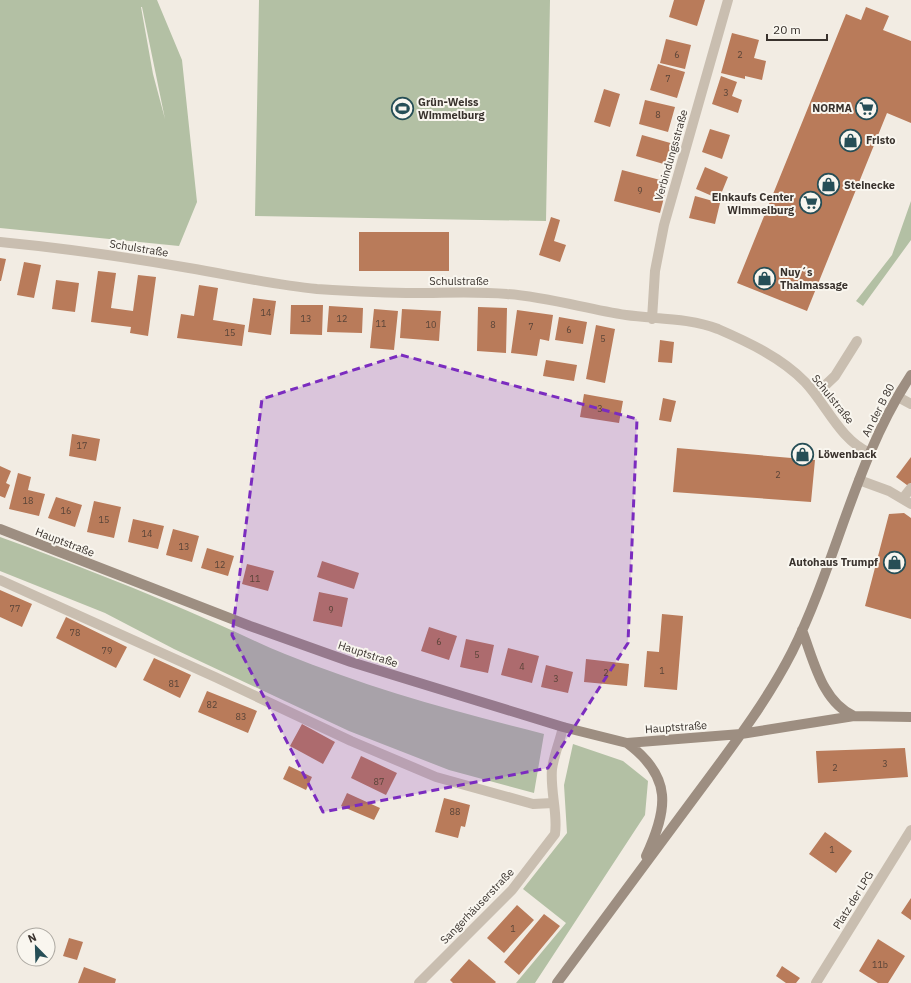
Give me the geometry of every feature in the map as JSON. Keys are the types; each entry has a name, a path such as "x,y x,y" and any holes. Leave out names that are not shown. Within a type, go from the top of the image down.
{"main road":[{"name":"An der B 80","path":"635,879 742,734 776,682 802,630 824,580 870,453 898,396 911,375"},
{"name":"Hauptstraße","path":"0,529 250,626 351,662 563,727 627,743 742,734"},
{"path":"802,630 825,690 838,707 854,716"},
{"path":"742,734 854,716 911,717"},
{"path":"557,983 635,879 658,831 663,794 657,776 647,760 627,743"}],"street":[{"name":"Verbindungsstraße","path":"652,319 655,272 664,225 728,0"},
{"name":"Schulstraße","path":"0,242 142,260 273,284 372,291 477,292 508,294 541,298 592,310 652,319 694,323 715,328 743,341 784,364 816,394 838,425 855,445 870,453"},
{"path":"816,394 835,376 857,341"},
{"path":"898,396 911,404"},
{"path":"859,480 907,501 911,488"},
{"path":"0,580 351,741 436,776 533,804 553,803"},
{"name":"Sangerhäuserstraße","path":"419,983 512,890 556,834 557,824 553,803 552,769 563,727"},
{"name":"Platz der LPG","path":"816,983 911,830"}],"highlighted area":[{"path":"401,355 637,419 628,643 548,768 323,812 232,635 262,399"}],"green space":[{"path":"0,0 157,0 182,60 197,202 179,246 0,228","holes":["142,7 165,119 153,74"]},
{"name":"Grün-Weiss Wimmelburg","path":"259,0 550,0 546,221 255,216"},
{"path":"911,201 911,240 863,306 856,301 892,255"},
{"path":"0,537 134,588 276,650 349,678 478,717 544,734 534,793 449,770 349,731 174,649 105,613 0,571"},
{"path":"573,744 623,761 648,781 645,815 535,983 516,983 566,923 523,889 567,833 564,785"}],"building":[{"path":"674,0 705,0 697,26 669,17"},
{"name":"Einkaufs Center Wimmelburg","path":"866,7 889,16 883,30 911,41 911,123 887,113 807,311 737,283 846,14 861,20"},
{"path":"732,33 759,40 754,58 766,61 762,80 745,76 745,79 721,73"},
{"path":"666,39 691,45 685,69 660,63"},
{"path":"658,64 685,72 677,98 650,90"},
{"path":"721,76 737,82 732,96 742,100 738,113 712,104"},
{"path":"604,89 620,94 610,127 594,122"},
{"path":"645,100 675,107 668,132 639,124"},
{"path":"710,129 730,135 722,159 702,152"},
{"path":"642,135 674,144 667,165 636,156"},
{"path":"705,167 728,177 719,199 696,189"},
{"path":"622,170 668,182 660,213 614,201"},
{"path":"695,196 720,203 715,224 689,218"},
{"path":"551,217 560,220 554,241 566,245 560,262 539,255"},
{"path":"359,232 449,232 449,271 359,271"},
{"path":"0,258 6,259 1,281 0,281"},
{"path":"24,262 41,265 34,298 17,295"},
{"path":"98,271 116,273 111,308 133,311 138,275 156,277 148,336 130,333 131,327 91,322"},
{"path":"56,280 79,283 75,312 52,309"},
{"path":"199,285 218,288 213,320 245,325 242,346 177,338 181,314 194,316"},
{"path":"253,298 276,301 271,335 248,332"},
{"path":"291,305 323,305 322,335 290,334"},
{"path":"329,306 363,308 362,333 327,332"},
{"path":"478,307 507,308 506,353 477,351"},
{"path":"374,309 398,311 394,350 370,348"},
{"path":"402,309 441,311 439,341 400,338"},
{"path":"517,310 553,315 549,341 540,339 537,356 511,353"},
{"path":"559,317 587,322 583,344 555,340"},
{"path":"596,325 615,329 605,383 586,379"},
{"path":"660,340 674,342 672,363 658,362"},
{"path":"546,360 577,365 574,381 543,376"},
{"path":"584,394 623,401 619,423 580,417"},
{"path":"663,398 676,401 671,422 659,420"},
{"path":"72,434 100,439 96,461 69,456"},
{"path":"677,448 815,460 811,502 673,492"},
{"path":"911,457 911,488 896,477"},
{"path":"0,466 11,471 6,483 10,485 5,498 0,496"},
{"path":"18,473 31,477 28,490 45,494 39,516 9,509"},
{"path":"56,497 82,505 75,527 48,518"},
{"path":"94,501 121,507 114,538 87,532"},
{"name":"Autohaus Trumpf","path":"904,513 911,518 911,619 865,606 889,514"},
{"path":"133,519 164,526 158,549 128,542"},
{"path":"173,529 199,536 192,562 166,555"},
{"path":"207,548 234,556 228,576 201,568"},
{"path":"322,561 359,573 354,589 317,577"},
{"path":"247,564 274,571 268,591 242,584"},
{"path":"0,590 32,604 22,627 0,617"},
{"path":"319,592 348,598 342,627 313,621"},
{"path":"662,614 683,616 677,690 644,687 647,651 659,652"},
{"path":"66,617 127,647 116,668 56,638"},
{"path":"429,627 457,636 449,660 421,651"},
{"path":"466,639 494,645 488,673 460,667"},
{"path":"508,648 539,656 532,683 501,675"},
{"path":"154,658 191,675 180,698 143,680"},
{"path":"586,659 629,664 627,686 584,682"},
{"path":"546,665 573,672 568,693 541,687"},
{"path":"207,691 257,711 248,733 198,712"},
{"path":"302,724 335,742 323,764 290,746"},
{"path":"905,748 908,777 818,783 816,751"},
{"path":"361,756 397,773 386,795 351,778"},
{"path":"289,766 312,777 306,790 283,779"},
{"path":"347,793 380,808 374,820 341,806"},
{"path":"444,798 470,805 465,827 461,826 458,838 435,832"},
{"path":"825,832 852,851 836,873 809,854"},
{"path":"911,898 911,920 901,913"},
{"path":"517,905 534,920 504,953 487,938"},
{"path":"544,914 560,926 519,975 504,962"},
{"path":"69,938 83,942 77,960 63,956"},
{"path":"878,939 905,956 888,983 878,983 859,971"},
{"path":"469,959 496,982 453,983 450,980"},
{"path":"782,966 800,978 796,983 786,983 776,976"},
{"path":"84,967 116,979 115,983 78,983"}],"place":[{"name":"Grün-Weiss Wimmelburg","path":"402,108"},
{"name":"NORMA","path":"867,108"},
{"name":"Fristo","path":"851,140"},
{"name":"Steinecke","path":"829,185"},
{"name":"Einkaufs Center Wimmelburg","path":"810,203"},
{"name":"Nuy´s Thaimassage","path":"764,278"},
{"name":"Löwenback","path":"802,454"},
{"name":"Autohaus Trumpf","path":"894,562"}]}
